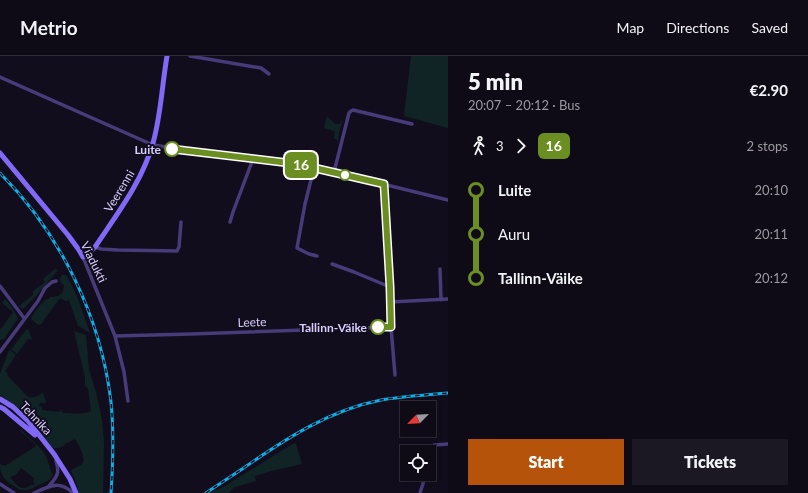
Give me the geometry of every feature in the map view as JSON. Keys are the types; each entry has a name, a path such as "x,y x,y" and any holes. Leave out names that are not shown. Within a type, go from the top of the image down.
{"street":[{"name":"Veerenni","path":"82,257 95,247 128,199 153,146 160,109 167,56"},
{"path":"190,56 261,68 269,74"},
{"path":"0,77 153,146 297,164 448,200"},
{"path":"334,172 349,113 351,111 353,110 412,124"},
{"name":"Viadukti","path":"0,153 79,250 115,336 124,372 128,401"},
{"path":"230,222 232,212 253,159"},
{"path":"314,168 305,204 297,248 308,254 317,256"},
{"path":"384,184 395,376"},
{"path":"95,247 101,249 118,250 177,251 179,247 181,222"},
{"path":"332,264 390,287"},
{"path":"440,269 441,300"},
{"path":"0,351 38,301 48,285 56,281"},
{"path":"0,286 24,318"},
{"path":"390,302 448,299"},
{"name":"Leete","path":"115,336 391,327"},
{"name":"Tehnika","path":"0,399 13,407 28,421 54,454 68,475 76,493"},
{"name":"Tehnika","path":"0,407 30,430 54,454"},
{"path":"434,445 448,444"},
{"path":"49,486 54,481 58,472 54,454"},
{"path":"420,493 424,481"},
{"path":"0,484 14,493"},
{"path":"34,493 49,486 56,485 69,489 72,493"}],"green space":[{"path":"411,56 448,56 448,128 404,116"},
{"path":"327,116 335,124 340,124 343,120 338,143 334,138 335,131 324,128"},
{"path":"55,269 58,270 36,296 23,309 21,308 19,306 33,295 33,291 45,282 43,279"},
{"path":"62,275 67,276 70,282 78,299 90,333 78,326 69,300 66,301 60,298 40,325 31,319 44,301 50,297 58,296 61,293 64,286 60,281"},
{"path":"5,299 18,318 4,339 0,340 0,330 13,312 2,303"},
{"path":"27,329 32,340 28,339 17,354 11,349"},
{"path":"74,331 86,335 89,370 96,392 102,420 104,444 103,493 79,493 71,471 82,464 83,459 82,452 75,439 61,447 53,448 17,408 0,395 0,374 10,350 16,355 5,371 28,397 40,395 43,392 46,403 40,403 39,406 42,407 42,410 59,412 61,410 63,413 77,414 91,411 88,389 85,386 85,377"},
{"path":"19,430 21,430 44,452 53,475 47,482 27,490 20,490 3,477 0,464 5,466 36,446","holes":["21,468 34,478 33,482 35,485 23,488 18,486 10,477 16,475"]},
{"path":"294,443 296,444 302,464 255,476 256,481 235,487 228,493 210,493 225,486"}],"railway":[{"path":"0,173 22,197 59,249 74,278 98,339 106,370 113,425 111,493"},
{"path":"206,493 293,436 327,418 344,411 381,400 448,393"}],"bus line":[{"name":"16","path":"172,149 297,164 384,184 391,327 378,327"}],"place":[{"name":"Luite","path":"172,149"},
{"name":"Tallinn-Väike","path":"378,327"}]}
